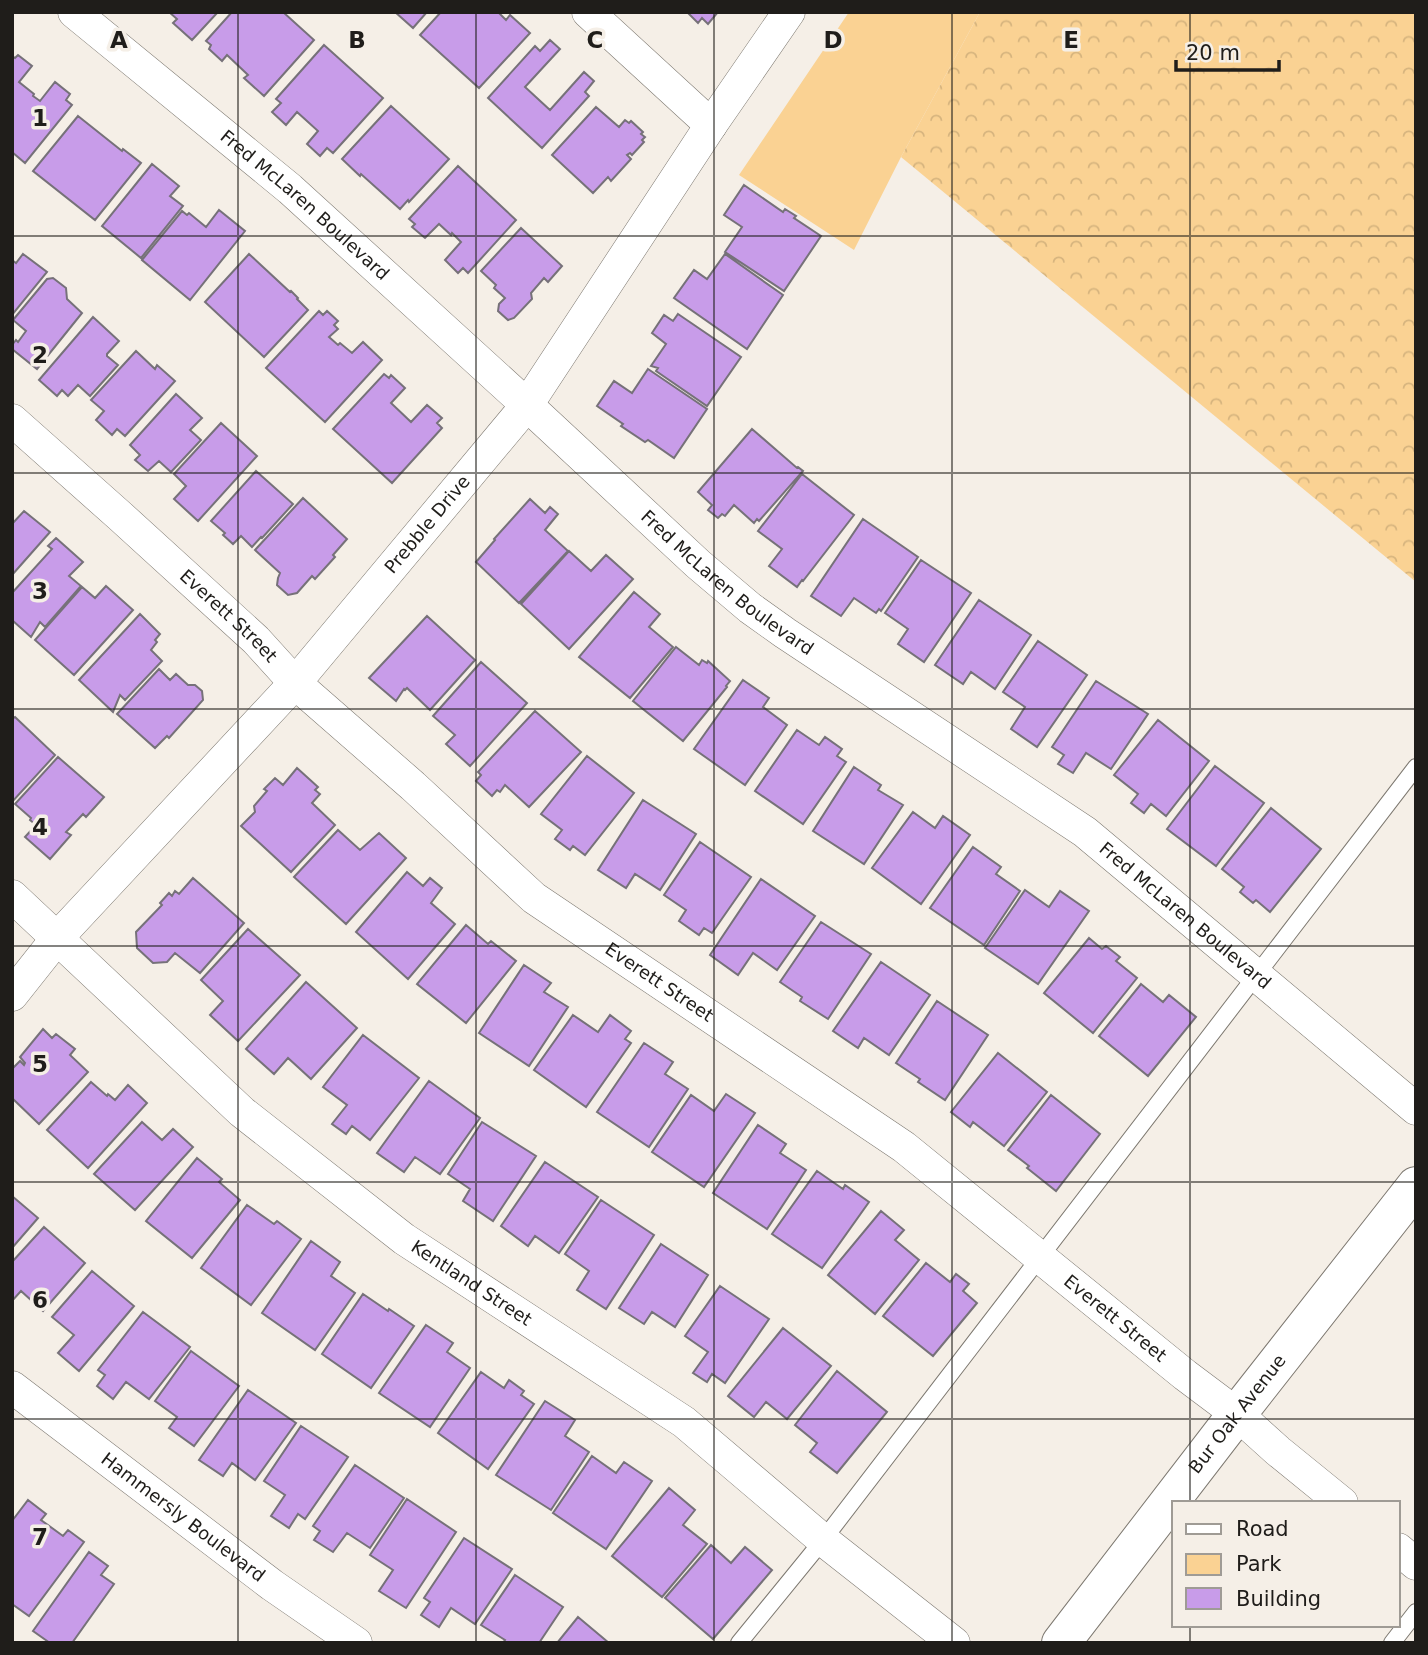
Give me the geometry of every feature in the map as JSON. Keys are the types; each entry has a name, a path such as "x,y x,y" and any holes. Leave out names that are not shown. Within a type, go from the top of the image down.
{"street":[{"name":"Fred McLaren Boulevard","path":"74,12 290,189 698,564 750,608 1086,832 1416,1109"},
{"path":"589,12 711,125"},
{"name":"Prebble Drive","path":"12,995 58,937 295,683 527,405 711,125 789,12"},
{"name":"Everett Street","path":"12,420 256,640 295,683 413,786 534,898 904,1147 1185,1375 1237,1414 1340,1501"},
{"name":"Kentland Street","path":"12,896 242,1112 404,1239 684,1422 823,1540 954,1643"},
{"name":"Bur Oak Avenue","path":"1061,1643 1416,1186"},
{"name":"Hammersly Boulevard","path":"12,1387 272,1585 356,1643"},
{"path":"1400,1551 1416,1563"}],"lane":[{"path":"739,1643 823,1540 1416,767"},
{"path":"1392,1643 1416,1612"}],"green space":[{"path":"849,12 980,12 854,250 739,175"},
{"path":"980,12 1416,12 1416,582 901,157"}],"building":[{"path":"169,12 218,12 192,40 173,23 177,19"},
{"path":"232,12 283,12 314,40 264,96 244,78 248,75 227,55 222,61 209,49 211,45 206,41"},
{"path":"395,12 427,12 413,28"},
{"path":"441,12 498,12 506,20 510,15 530,33 479,88 420,35"},
{"path":"687,12 718,12 708,24 702,18 698,23"},
{"path":"550,40 560,49 525,87 550,110 584,72 594,81 585,92 589,96 542,148 488,98 535,46 540,51"},
{"path":"324,45 383,98 333,153 327,148 320,156 307,144 318,131 297,112 286,125 272,112 281,103 276,99"},
{"path":"18,55 32,66 19,82 34,94 33,96 40,101 55,82 70,94 66,100 72,105 25,163 12,152 12,56 15,58"},
{"path":"391,106 449,159 400,209 342,159"},
{"path":"596,107 619,127 625,120 629,123 631,121 645,137 642,140 644,142 632,155 627,155 631,159 611,181 608,177 593,193 552,155"},
{"path":"78,116 141,163 95,220 33,171"},
{"path":"152,164 179,186 170,196 183,206 141,258 102,226"},
{"path":"458,166 516,220 468,273 463,268 458,273 445,260 461,242 452,233 451,235 439,224 425,238 412,227 415,224 409,219"},
{"path":"744,185 783,212 785,209 796,216 794,218 821,236 784,291 725,252 742,227 724,215"},
{"path":"219,210 245,231 190,300 142,260 182,211 187,215 189,213 206,227"},
{"path":"521,228 562,266 548,282 544,278 531,293 532,299 514,318 508,320 498,311 499,304 505,298 481,271"},
{"path":"23,254 47,272 12,315 12,260 16,263"},
{"path":"249,254 308,310 264,357 205,302"},
{"path":"725,254 783,295 747,349 674,298 694,270 707,279"},
{"path":"53,278 66,288 67,299 82,313 37,369 12,349 12,345 16,340 18,342 26,331 13,320 47,279"},
{"path":"319,311 323,315 327,311 338,321 334,325 338,329 329,337 338,345 340,343 352,353 363,342 382,360 325,422 266,368"},
{"path":"678,314 741,357 707,406 656,371 658,368 651,366 666,344 652,333 664,315 673,321"},
{"path":"93,317 119,341 107,354 118,365 90,396 78,385 68,396 62,390 57,396 39,380"},
{"path":"136,351 155,369 157,365 175,381 125,436 117,429 112,435 96,420 104,411 91,400"},
{"path":"648,369 707,409 674,458 621,426 623,424 597,406 614,381 632,393"},
{"path":"384,374 389,378 391,375 405,388 391,403 411,422 427,405 442,418 437,423 442,428 392,483 333,429"},
{"path":"176,394 202,418 190,430 201,440 171,472 159,461 148,471 135,460 140,455 130,445"},
{"path":"221,423 257,456 198,521 174,499 186,486 174,474"},
{"path":"752,429 803,471 759,521 757,519 754,523 734,505 725,516 722,514 718,518 708,510 712,505 698,492"},
{"path":"256,471 293,504 252,547 241,536 233,544 211,521"},
{"path":"802,474 854,515 797,587 769,566 782,549 758,531"},
{"path":"303,498 347,539 315,579 312,576 297,593 288,595 277,585 280,573 255,550"},
{"path":"530,499 545,513 550,507 558,514 545,530 568,551 519,603 476,562"},
{"path":"24,511 50,532 12,575 12,524"},
{"path":"863,519 918,557 881,611 879,609 876,613 854,598 841,616 811,596"},
{"path":"56,538 83,562 69,576 81,586 45,627 40,622 31,637 12,620 12,593 52,549 48,546"},
{"path":"569,551 591,571 606,555 633,579 569,649 521,604"},
{"path":"921,560 971,593 924,662 898,644 908,629 885,613"},
{"path":"106,586 133,610 74,675 35,640 82,587 95,598"},
{"path":"634,592 660,614 649,627 673,647 630,698 579,657"},
{"path":"979,600 1031,635 995,689 971,672 963,684 935,665"},
{"path":"140,614 160,634 151,650 162,661 125,700 120,695 113,712 79,680"},
{"path":"427,616 475,660 430,710 407,688 396,701 369,678"},
{"path":"1038,641 1087,675 1037,747 1011,729 1025,707 1003,692"},
{"path":"676,647 699,665 702,660 707,663 708,661 730,681 683,741 633,701"},
{"path":"481,662 527,703 470,766 446,744 455,735 433,716"},
{"path":"159,669 170,680 176,674 188,685 195,685 202,691 203,700 169,738 167,736 155,748 117,714"},
{"path":"743,680 769,698 763,707 787,725 745,785 694,749"},
{"path":"1096,681 1148,714 1111,769 1086,753 1073,773 1058,764 1064,755 1052,747"},
{"path":"535,711 581,752 529,807 505,785 500,792 497,790 492,796 476,781 481,775 478,772"},
{"path":"15,717 55,755 12,802 12,719"},
{"path":"1158,720 1209,761 1166,816 1151,804 1144,813 1131,803 1138,794 1114,775"},
{"path":"797,730 819,745 825,737 842,749 837,756 846,762 803,824 755,791"},
{"path":"587,756 634,793 585,855 573,846 570,850 555,839 562,830 541,814"},
{"path":"58,757 104,797 86,817 83,814 66,832 71,835 50,859 25,837 36,825 15,804"},
{"path":"1215,766 1264,803 1216,866 1167,829"},
{"path":"854,767 881,785 878,790 903,805 864,864 813,831"},
{"path":"297,768 318,787 315,790 320,794 312,803 335,825 291,872 241,826 255,812 254,806 267,791 264,789 275,778 283,785"},
{"path":"643,800 696,834 660,890 635,874 626,888 598,870"},
{"path":"1271,808 1321,849 1270,912 1256,900 1253,903 1240,892 1244,887 1222,869"},
{"path":"913,812 935,828 943,816 970,835 921,904 872,868"},
{"path":"338,830 360,850 379,833 406,858 346,924 294,877"},
{"path":"700,842 751,877 712,933 704,928 699,935 679,921 686,910 664,895"},
{"path":"973,847 1001,867 996,874 1020,891 984,945 930,908"},
{"path":"407,872 423,886 430,878 442,888 431,903 455,924 408,979 356,932"},
{"path":"193,878 244,923 200,973 175,953 167,962 153,963 137,948 136,932 162,905 160,903 169,893 172,896 175,891 179,894"},
{"path":"761,879 815,916 777,970 753,953 738,975 710,955"},
{"path":"1025,890 1049,907 1060,891 1089,911 1038,984 985,948"},
{"path":"821,922 871,954 828,1019 800,1001 802,997 780,982"},
{"path":"466,925 488,944 491,941 516,961 466,1023 417,984"},
{"path":"248,929 300,975 238,1041 210,1015 223,1001 201,980"},
{"path":"1089,938 1102,949 1106,946 1120,957 1116,961 1137,978 1093,1033 1044,993"},
{"path":"881,962 930,995 889,1055 864,1038 858,1048 833,1031"},
{"path":"524,965 551,983 544,992 568,1007 529,1066 479,1033"},
{"path":"306,982 357,1028 311,1079 288,1058 274,1074 246,1049"},
{"path":"1141,984 1163,1002 1169,995 1196,1017 1148,1076 1099,1036"},
{"path":"937,1001 988,1035 945,1100 896,1063"},
{"path":"573,1015 598,1032 610,1015 631,1031 625,1039 631,1043 586,1107 534,1070"},
{"path":"43,1029 52,1038 56,1034 75,1049 70,1055 88,1072 39,1124 12,1098 12,1069 20,1061 24,1065 20,1057"},
{"path":"363,1035 419,1078 370,1140 352,1126 346,1134 332,1124 347,1105 323,1087"},
{"path":"644,1043 673,1062 665,1074 688,1089 649,1147 597,1112"},
{"path":"998,1053 1047,1092 1004,1146 973,1122 970,1127 951,1112"},
{"path":"429,1081 480,1118 440,1174 415,1157 404,1172 377,1153"},
{"path":"91,1082 115,1100 128,1085 147,1103 88,1168 47,1130"},
{"path":"726,1094 755,1113 704,1187 652,1152 691,1095 714,1111"},
{"path":"1051,1095 1100,1134 1056,1191 1008,1150"},
{"path":"142,1122 162,1140 173,1129 193,1147 135,1210 94,1174"},
{"path":"482,1122 536,1156 493,1221 463,1201 470,1189 448,1174"},
{"path":"758,1125 786,1144 780,1153 806,1170 767,1229 713,1193"},
{"path":"197,1158 222,1179 219,1182 240,1200 192,1258 146,1221"},
{"path":"545,1162 598,1197 559,1253 535,1236 528,1246 501,1226"},
{"path":"817,1171 843,1189 845,1185 869,1202 822,1268 772,1234"},
{"path":"12,1196 38,1218 12,1248"},
{"path":"601,1200 654,1235 606,1309 577,1290 589,1271 565,1254"},
{"path":"247,1205 274,1224 277,1221 301,1239 251,1305 201,1268"},
{"path":"881,1211 904,1230 895,1240 919,1260 875,1314 828,1275"},
{"path":"44,1227 85,1263 43,1311 21,1291 12,1301 12,1262"},
{"path":"311,1241 340,1262 331,1276 355,1293 315,1350 262,1313"},
{"path":"661,1244 708,1275 675,1327 652,1312 644,1324 619,1308"},
{"path":"926,1263 950,1282 956,1274 969,1284 963,1291 977,1303 933,1356 883,1316"},
{"path":"92,1271 134,1306 79,1371 58,1353 74,1335 52,1317"},
{"path":"720,1286 769,1319 725,1383 712,1374 707,1382 693,1373 708,1352 685,1336"},
{"path":"363,1294 414,1326 371,1388 322,1354"},
{"path":"143,1312 190,1347 149,1399 126,1382 113,1399 97,1386 105,1375 98,1370"},
{"path":"426,1325 453,1343 447,1352 470,1368 430,1427 379,1393"},
{"path":"783,1328 831,1366 787,1419 766,1402 754,1417 728,1396"},
{"path":"191,1351 239,1386 194,1446 169,1428 177,1417 155,1401"},
{"path":"837,1371 887,1412 837,1473 810,1452 817,1443 795,1425"},
{"path":"481,1372 504,1388 509,1380 524,1391 521,1395 534,1404 488,1469 438,1433"},
{"path":"248,1390 296,1423 255,1480 232,1463 223,1476 199,1460"},
{"path":"545,1401 575,1420 565,1436 589,1452 551,1510 496,1475"},
{"path":"301,1426 348,1457 305,1519 298,1514 289,1528 271,1516 285,1495 264,1481"},
{"path":"592,1456 616,1473 624,1462 652,1481 606,1549 553,1513"},
{"path":"355,1465 404,1498 370,1548 347,1533 333,1552 314,1540 320,1531 313,1526"},
{"path":"669,1488 695,1510 683,1525 707,1544 662,1597 612,1556"},
{"path":"407,1499 456,1532 406,1608 379,1591 393,1570 370,1555"},
{"path":"28,1500 46,1514 41,1520 63,1536 68,1530 84,1542 29,1616 12,1604 12,1521"},
{"path":"464,1538 512,1569 475,1624 451,1608 439,1627 421,1615 430,1602 424,1598"},
{"path":"711,1545 731,1563 745,1547 772,1570 713,1639 665,1598"},
{"path":"89,1552 108,1566 101,1575 114,1584 72,1643 50,1643 33,1631"},
{"path":"515,1575 563,1607 539,1643 503,1643 505,1640 481,1625"},
{"path":"578,1617 609,1643 557,1643"}]}
